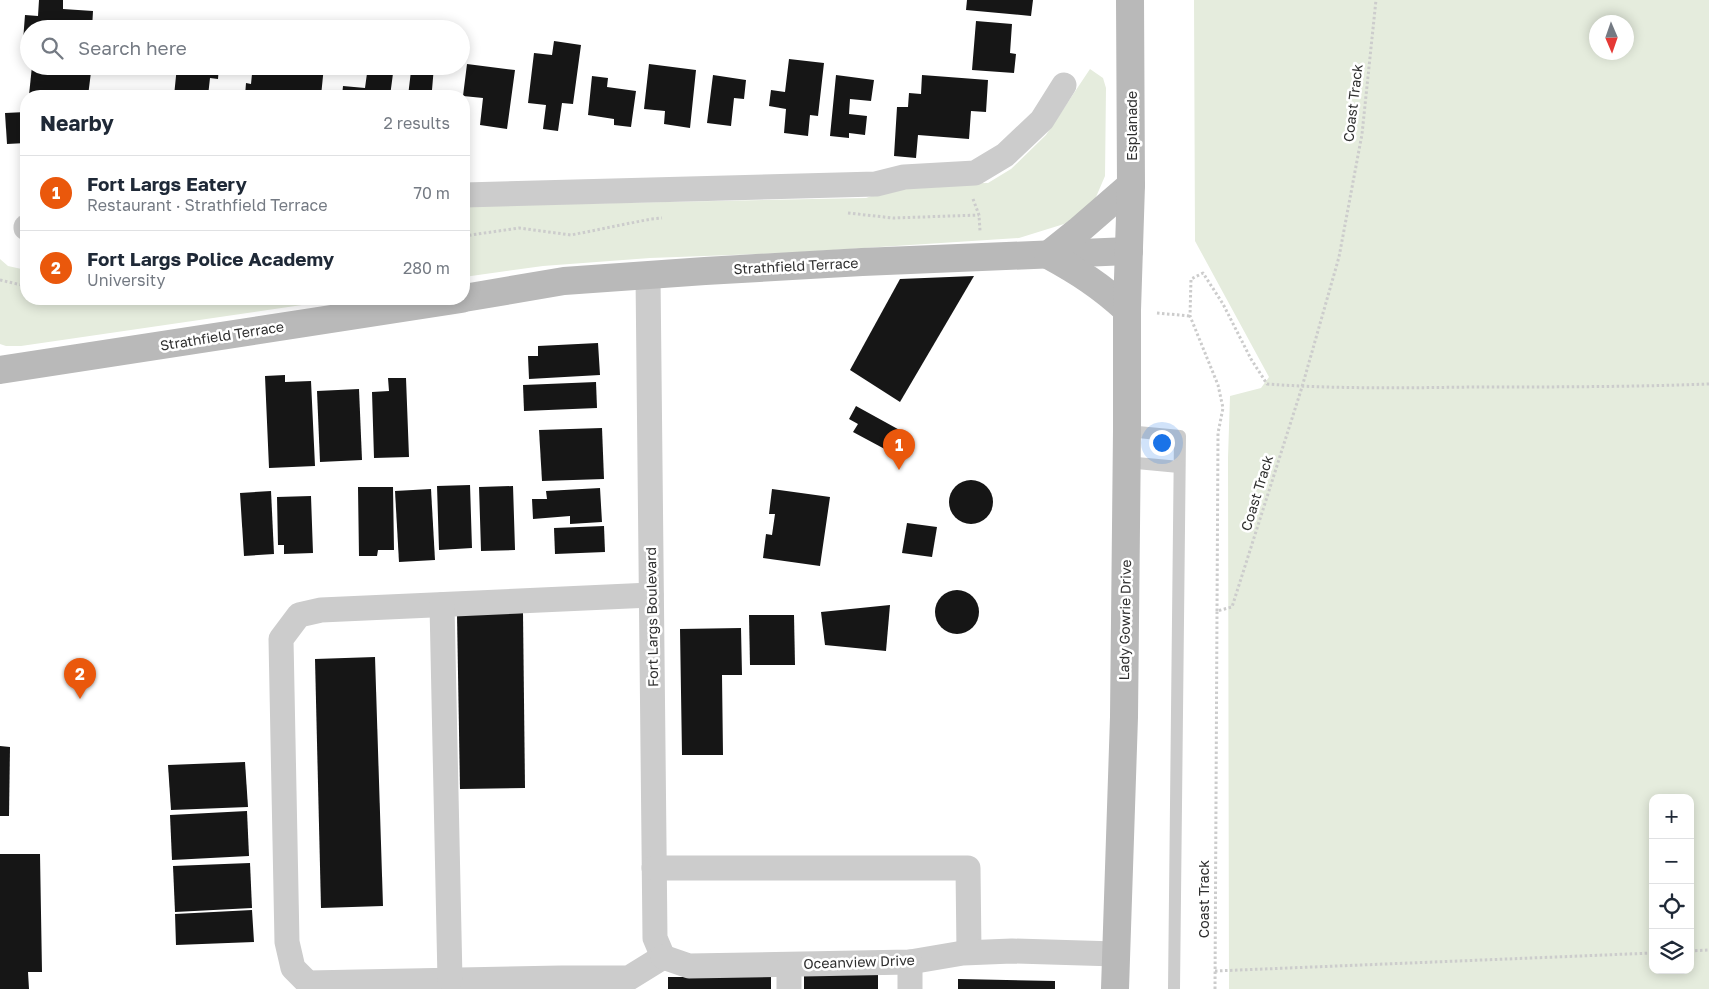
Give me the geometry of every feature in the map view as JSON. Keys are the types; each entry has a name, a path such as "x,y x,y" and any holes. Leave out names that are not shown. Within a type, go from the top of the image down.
{"main road":[{"name":"Esplanade","path":"1129,251 1131,185 1130,0"},
{"path":"1127,310 1078,271 1048,255 1131,185"},
{"name":"Strathfield Terrace","path":"470,296 564,281 648,275 852,262 1129,251"},
{"name":"Lady Gowrie Drive","path":"1115,989 1124,717 1129,251"},
{"name":"Strathfield Terrace","path":"0,370 415,305"}],"street":[{"path":"470,195 876,184 904,177 975,174 1005,156 1042,120 1064,84"},
{"name":"Fort Largs Boulevard","path":"648,275 655,938 663,957"},
{"path":"651,594 321,610 299,615 281,639 287,942 293,968 306,986 450,980 561,983 629,978 663,957"},
{"path":"442,604 450,980"},
{"path":"654,868 968,868 969,952"},
{"name":"Oceanview Drive","path":"663,957 689,966 789,977 910,962 969,952 1012,951 1116,954"},
{"path":"910,962 910,989"}],"lane":[{"path":"1128,431 1180,436 1174,989"},
{"path":"1126,462 1179,467"}],"path":[{"name":"Coast Track","path":"1215,989 1218,611 1232,607 1302,387 1340,248 1362,134 1376,0"},
{"path":"972,198 979,215 980,237"},
{"path":"847,213 894,218 979,215"},
{"path":"470,235 519,228 571,235 651,219 670,218"},
{"path":"1218,611 1218,432 1223,408 1218,385 1190,316 1191,279 1203,273 1223,304 1251,359 1267,384 1302,387 1622,387 1709,384"},
{"path":"0,280 20,285"},
{"path":"1157,313 1190,316"},
{"path":"1694,951 1709,950"},
{"path":"1215,971 1649,953"}],"green space":[{"path":"1194,0 1709,0 1709,989 1229,989 1228,458 1230,396 1261,388 1269,377 1195,241"},
{"path":"1090,69 1103,78 1106,88 1105,176 1093,204 1064,224 1019,238 787,253 650,258 543,266 470,276 470,207 472,206 866,198 894,188 932,184 988,183 1011,169 1046,135"},
{"path":"0,259 8,266 20,269 20,305 302,305 21,346 0,344"}],"building":[{"path":"39,0 63,0 63,9 93,11 92,20 25,20 25,15 38,16"},
{"path":"967,0 1033,0 1031,16 966,10"},
{"path":"976,21 1012,24 1010,53 1016,54 1014,73 972,70"},
{"path":"554,41 581,45 573,104 562,103 558,131 543,129 546,105 528,103 534,53 552,55"},
{"path":"789,59 824,63 818,116 810,115 808,136 784,133 786,109 769,106 771,90 785,92"},
{"path":"470,64 515,70 507,129 480,125 483,98 470,97 470,90 464,90 466,75 470,75"},
{"path":"649,64 696,70 690,128 664,124 665,111 644,109"},
{"path":"31,75 91,75 89,90 30,90"},
{"path":"176,75 218,75 218,79 210,78 209,90 175,90"},
{"path":"252,75 323,75 322,90 245,90 246,83 251,84"},
{"path":"367,75 393,75 391,90 343,90 343,86 365,88"},
{"path":"411,75 433,75 432,90 409,90"},
{"path":"713,75 746,80 744,99 734,98 731,126 707,123"},
{"path":"836,75 874,80 871,101 850,99 849,114 867,116 865,135 849,133 849,138 830,136"},
{"path":"922,75 988,80 986,112 971,111 969,139 918,135 916,158 894,156 897,107 908,107 909,93 921,94"},
{"path":"592,76 608,78 607,87 636,91 631,127 614,125 614,119 588,115"},
{"path":"20,112 20,143 7,144 5,113"},
{"path":"974,276 900,402 850,370 900,279"},
{"path":"598,343 600,375 529,379 528,356 538,356 538,346"},
{"path":"285,375 285,382 311,381 315,466 269,468 265,376"},
{"path":"388,378 406,378 409,457 374,458 372,392 389,391"},
{"path":"596,382 597,408 524,411 523,385"},
{"path":"359,389 362,460 320,462 317,391"},
{"path":"856,406 905,433 894,454 853,432 858,424 849,419"},
{"path":"602,428 604,479 542,481 539,430"},
{"path":"975,480 987,486 992,493 992,511 987,518 980,523 967,524 959,521 952,514 949,498 952,490 959,483"},
{"path":"470,485 472,548 439,550 437,486"},
{"path":"513,486 515,550 481,551 479,487"},
{"path":"358,487 393,487 394,550 378,550 377,556 359,556"},
{"path":"600,488 602,522 570,524 570,516 533,519 532,499 547,499 546,491"},
{"path":"431,489 435,560 399,562 395,491"},
{"path":"772,489 830,497 820,566 763,558 766,534 772,535 775,514 769,514"},
{"path":"271,491 274,554 244,556 240,493"},
{"path":"311,496 313,553 284,554 284,545 278,545 277,497"},
{"path":"907,523 937,527 932,557 902,553"},
{"path":"604,526 605,552 555,554 554,528"},
{"path":"961,590 973,596 978,603 978,621 973,628 966,633 953,634 945,631 938,624 935,608 938,600 945,593"},
{"path":"890,605 886,651 825,645 821,612"},
{"path":"523,613 525,788 460,789 457,614"},
{"path":"749,615 794,615 795,665 750,665"},
{"path":"741,628 742,675 722,675 723,755 682,755 680,629"},
{"path":"375,657 383,906 321,908 315,659"},
{"path":"0,746 10,747 9,816 0,816"},
{"path":"245,762 248,807 171,810 168,765"},
{"path":"247,811 249,856 172,860 170,815"},
{"path":"0,854 40,854 42,972 28,972 29,989 0,989"},
{"path":"250,863 252,908 175,912 173,866"},
{"path":"252,910 254,942 176,945 175,914"},
{"path":"804,973 878,973 878,989 804,989"},
{"path":"668,977 771,977 771,989 668,989"},
{"path":"958,979 1055,981 1055,989 958,989"}],"place":[{"name":"Fort Largs Eatery","path":"899,470"},
{"name":"Fort Largs Police Academy","path":"80,699"}]}
